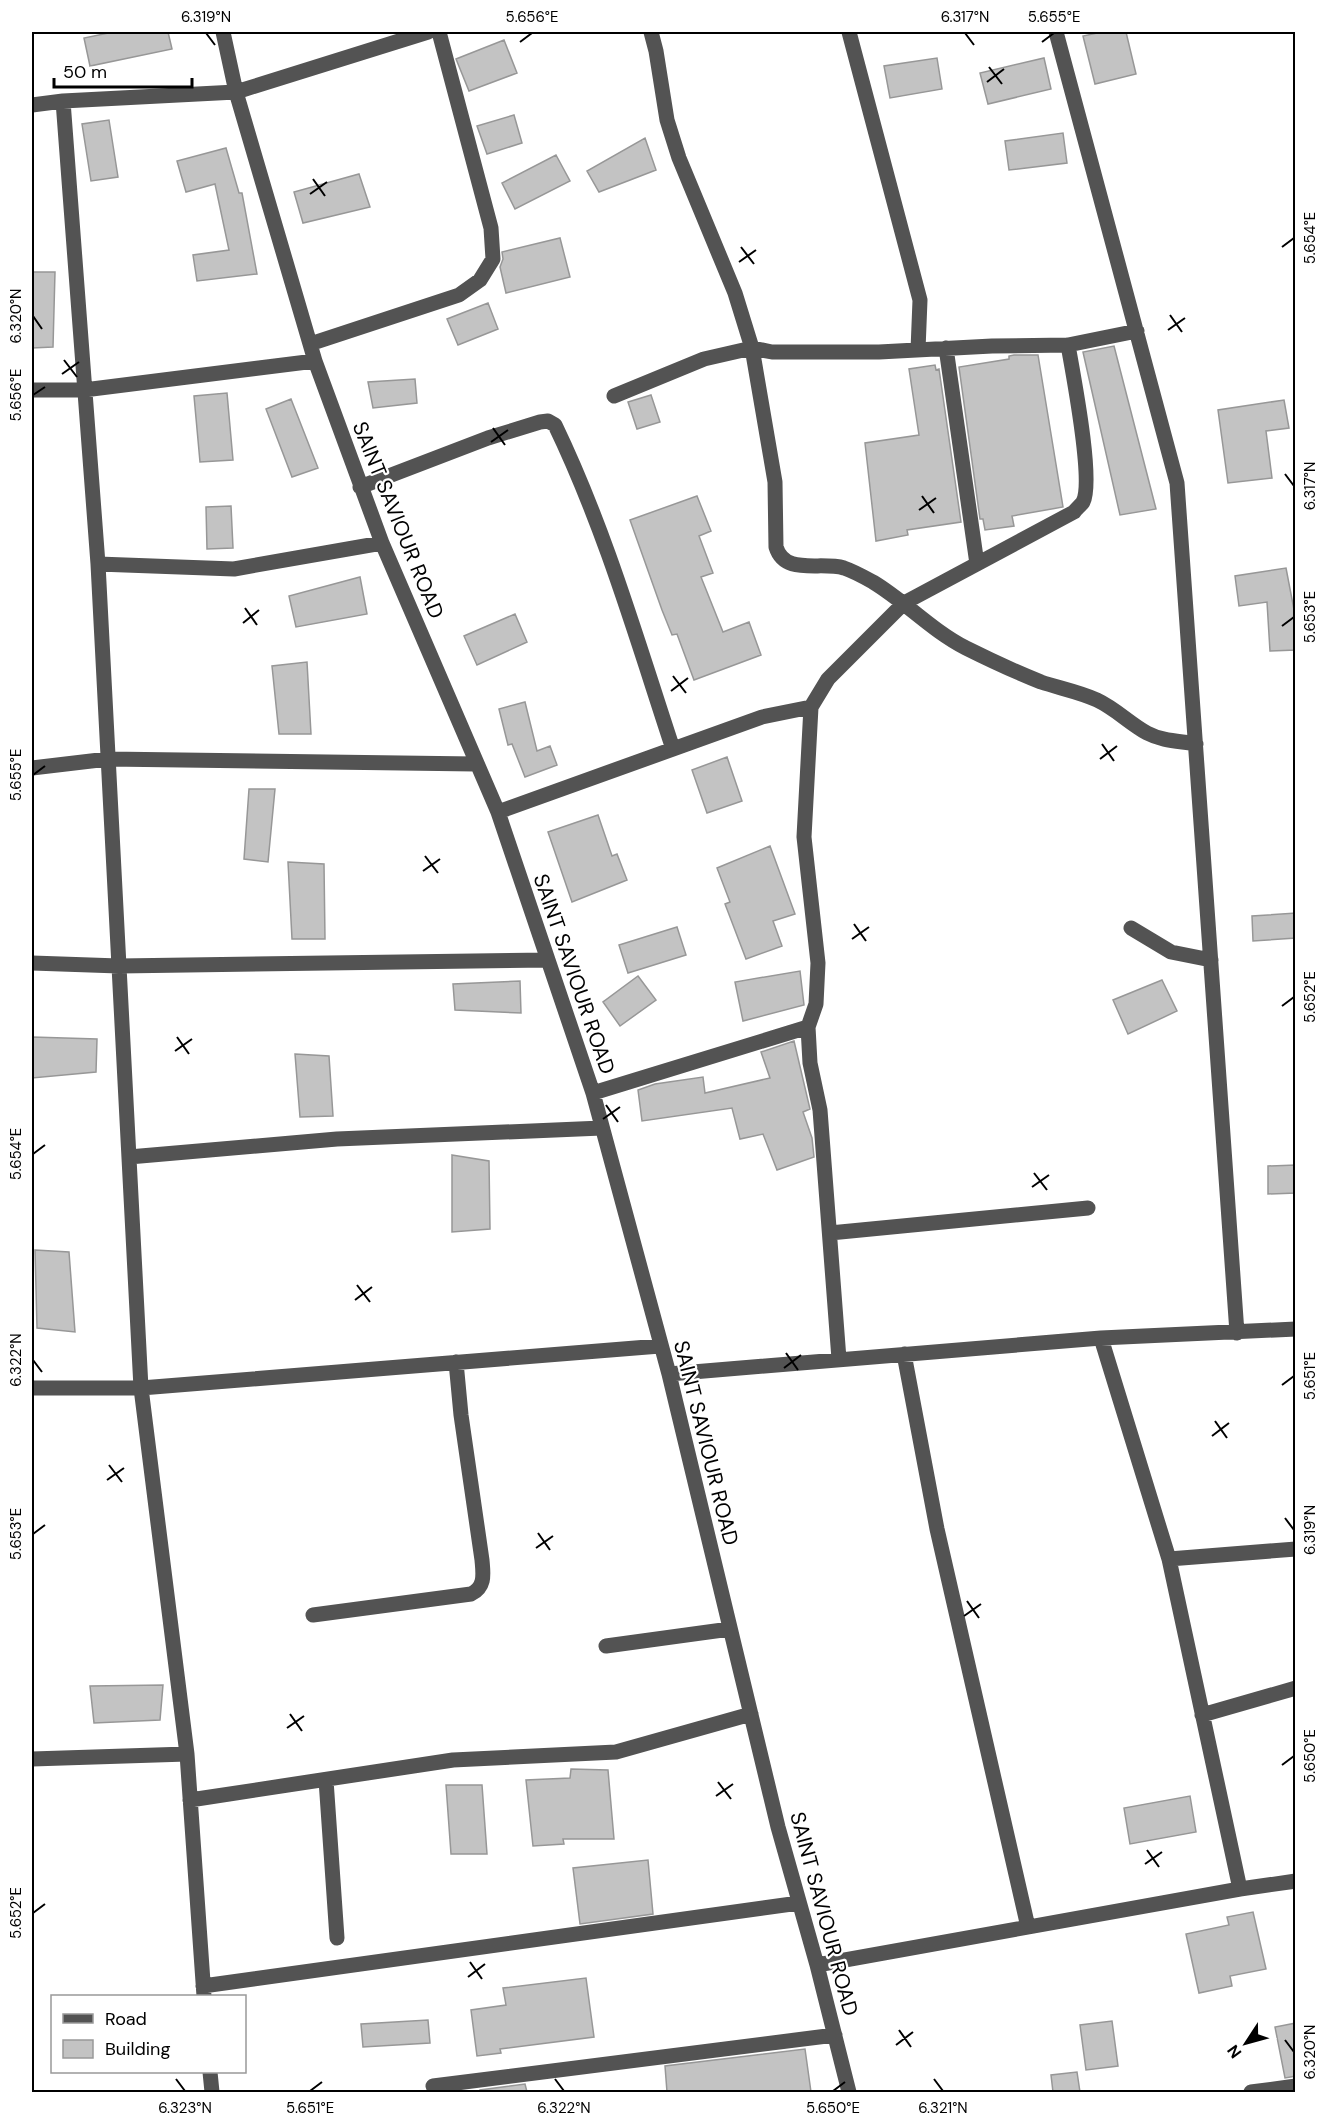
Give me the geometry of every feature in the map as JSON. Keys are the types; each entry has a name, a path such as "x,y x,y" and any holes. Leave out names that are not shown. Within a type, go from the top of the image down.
{"street":[{"name":"SAINT SAVIOUR ROAD","path":"223,32 236,92 315,361 382,543 498,812 592,1093 669,1374 778,1827 817,1965 849,2092"},
{"path":"32,105 63,101 236,92 428,32"},
{"path":"310,344 459,295 480,280 493,259 491,228 439,32"},
{"path":"651,32 668,120 679,158 735,293 752,348 775,482 776,547 779,556 784,561 796,565 827,565 844,568 872,582 904,603 934,628 965,647 1040,681 1101,702 1146,733 1161,739 1196,744"},
{"path":"849,32 920,300 918,350"},
{"path":"1056,32 1177,483 1237,1332"},
{"path":"63,101 98,564 141,1388 187,1754 203,1991 799,1903"},
{"path":"614,396 704,359 752,348 783,352 879,352 1068,345 1137,331"},
{"path":"839,1359 820,1110 810,1063 808,1027 816,1004 818,963 804,837 811,707 828,679 904,603 1074,512 1083,502 1086,486 1085,459 1068,345"},
{"path":"946,348 977,564"},
{"path":"32,390 84,390 315,361"},
{"path":"360,487 488,438 540,422 548,421 555,425 577,471 673,749"},
{"path":"98,564 234,569 382,543"},
{"path":"498,812 762,717 811,707"},
{"path":"32,768 108,759 476,764"},
{"path":"1131,928 1171,952 1211,960"},
{"path":"32,963 119,966 548,960"},
{"path":"592,1093 808,1027"},
{"path":"129,1157 337,1139 602,1128"},
{"path":"830,1233 1088,1208"},
{"path":"669,1374 1101,1338 1296,1329"},
{"path":"1101,1338 1169,1558 1240,1889"},
{"path":"32,1388 141,1388 660,1346"},
{"path":"904,1354 937,1529 1028,1927"},
{"path":"313,1615 471,1594 482,1585 482,1560 461,1415 456,1362"},
{"path":"1169,1558 1296,1549"},
{"path":"606,1646 730,1629"},
{"path":"1202,1715 1296,1688"},
{"path":"190,1800 453,1760 616,1752 751,1714"},
{"path":"32,1759 187,1754"},
{"path":"326,1780 337,1938"},
{"path":"817,1965 1296,1881"},
{"path":"433,2086 835,2035"},
{"path":"210,2073 212,2092"},
{"path":"1251,2092 1296,2086"}],"building":[{"path":"113,32 168,32 172,49 90,66 84,38"},
{"path":"1102,32 1126,32 1136,74 1095,84 1083,36"},
{"path":"504,40 517,73 469,91 456,59"},
{"path":"937,58 942,89 890,98 884,66"},
{"path":"1044,58 1051,89 988,104 980,73"},
{"path":"514,115 522,143 487,154 477,126"},
{"path":"109,120 118,177 91,181 82,124"},
{"path":"1063,133 1067,163 1009,170 1005,141"},
{"path":"645,138 656,170 599,192 587,171"},
{"path":"226,148 239,193 242,193 257,274 197,281 193,255 229,250 215,184 186,192 177,161"},
{"path":"556,155 570,181 515,209 502,183"},
{"path":"359,174 370,207 303,223 294,192"},
{"path":"560,238 570,277 506,293 500,267 503,259 502,252"},
{"path":"32,272 55,272 53,347 32,348"},
{"path":"488,303 498,329 458,345 447,319"},
{"path":"1114,346 1156,509 1120,515 1083,352"},
{"path":"1014,355 1038,355 1063,507 1012,516 1014,526 985,530 983,519 980,519 959,367 1009,359 1009,356"},
{"path":"935,365 936,370 939,369 961,522 907,530 908,535 876,541 865,443 919,435 909,369"},
{"path":"415,379 417,403 373,408 368,382"},
{"path":"227,393 233,460 200,462 194,396"},
{"path":"651,395 660,422 637,429 628,402"},
{"path":"291,399 318,468 292,477 266,409"},
{"path":"1284,400 1289,428 1266,431 1272,478 1228,483 1218,410"},
{"path":"697,496 711,531 699,536 713,573 701,577 723,632 749,622 761,655 694,680 677,634 672,635 662,610 630,520"},
{"path":"231,506 233,548 207,549 206,507"},
{"path":"1286,568 1296,620 1296,650 1270,651 1267,602 1239,606 1235,576"},
{"path":"360,577 367,614 296,627 289,596"},
{"path":"515,614 527,642 477,665 464,636"},
{"path":"307,662 311,734 279,734 272,666"},
{"path":"525,702 537,751 550,746 557,765 525,777 512,744 508,745 499,709"},
{"path":"727,757 742,801 707,813 692,770"},
{"path":"249,789 275,789 268,862 244,859"},
{"path":"598,815 612,856 617,854 627,880 572,902 548,832"},
{"path":"770,846 795,914 773,921 782,946 746,959 725,904 730,902 717,868"},
{"path":"288,862 324,864 325,939 292,939"},
{"path":"1296,913 1296,938 1253,941 1252,916"},
{"path":"677,927 686,955 628,973 619,945"},
{"path":"800,971 804,1005 743,1021 735,982"},
{"path":"638,976 656,1000 620,1026 603,1002"},
{"path":"1162,980 1177,1011 1128,1034 1113,1000"},
{"path":"520,981 521,1013 455,1010 453,984"},
{"path":"32,1037 97,1039 96,1072 32,1078"},
{"path":"794,1041 810,1109 803,1112 812,1138 814,1157 777,1170 763,1134 740,1139 732,1108 642,1121 638,1090 655,1084 703,1077 705,1093 770,1078 761,1052"},
{"path":"295,1054 329,1056 333,1116 300,1117"},
{"path":"452,1155 489,1161 490,1229 452,1232"},
{"path":"1296,1165 1296,1193 1268,1194 1268,1166"},
{"path":"35,1250 69,1252 75,1332 37,1328"},
{"path":"163,1685 160,1720 94,1723 90,1686"},
{"path":"571,1769 608,1770 614,1839 563,1839 564,1844 533,1846 526,1780 570,1778"},
{"path":"446,1785 482,1785 487,1854 451,1854"},
{"path":"1190,1796 1196,1832 1130,1844 1124,1808"},
{"path":"648,1860 653,1914 580,1924 573,1868"},
{"path":"1253,1912 1266,1969 1230,1976 1232,1986 1199,1993 1186,1934 1229,1925 1227,1917"},
{"path":"586,1978 594,2037 500,2049 501,2053 477,2056 471,2010 506,2005 503,1988"},
{"path":"428,2020 430,2043 363,2047 361,2024"},
{"path":"1112,2021 1118,2066 1086,2070 1080,2025"},
{"path":"1296,2023 1296,2076 1285,2078 1275,2027"},
{"path":"805,2049 811,2092 667,2092 665,2066"},
{"path":"1077,2072 1080,2092 1053,2092 1051,2075"},
{"path":"525,2084 527,2092 480,2092 480,2090"}]}
